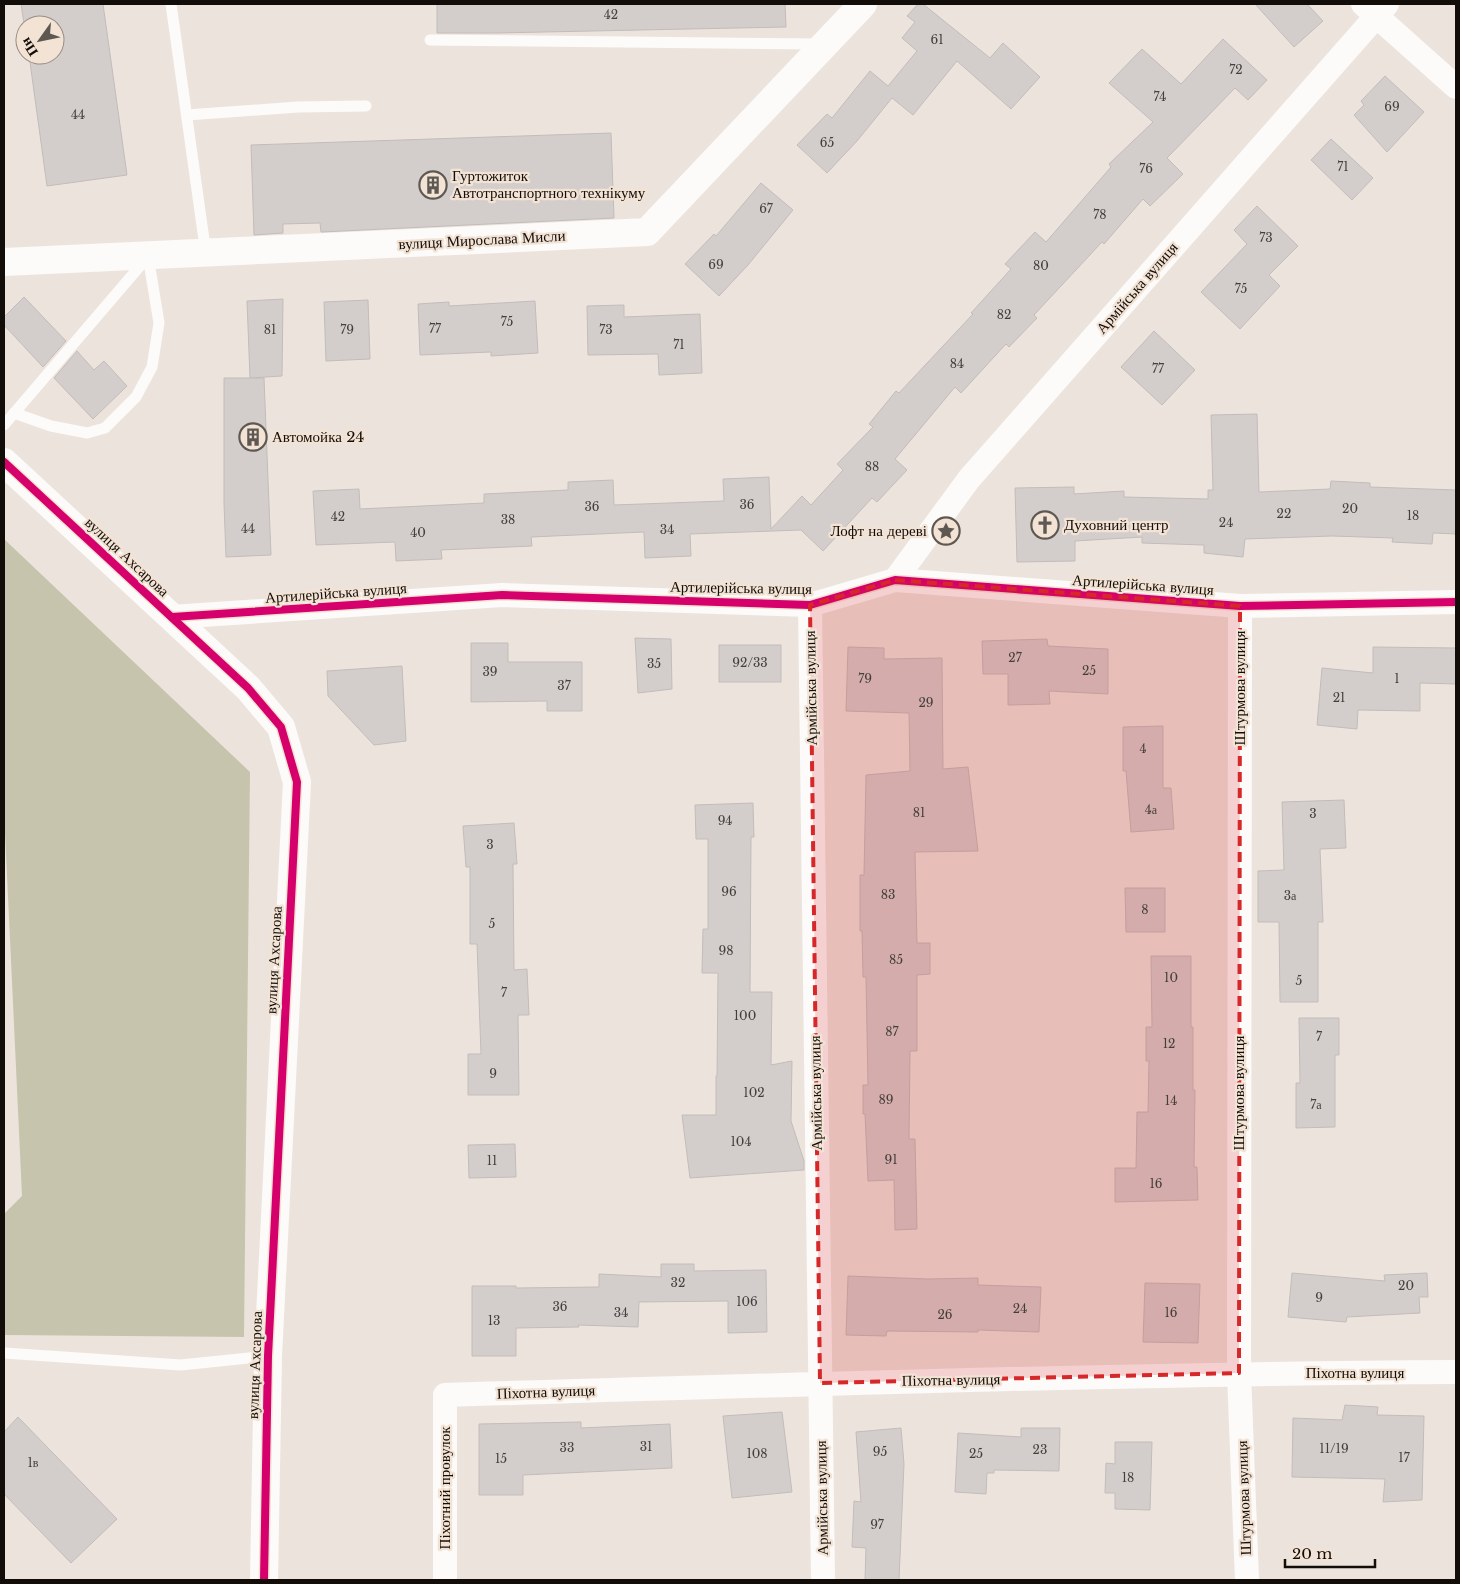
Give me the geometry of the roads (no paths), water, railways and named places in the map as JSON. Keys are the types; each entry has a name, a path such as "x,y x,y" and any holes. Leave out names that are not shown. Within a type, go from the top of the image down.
{"street":[{"name":"вулиця Мирослава Мисли","path":"4,262 647,232 863,4"},
{"path":"1375,8 1456,87"},
{"name":"Армійська вулиця","path":"895,580 969,479 1375,8"},
{"name":"вулиця Ахсарова","path":"4,462 248,688 281,727 297,782 268,1356 264,1580"},
{"name":"Артилерійська вулиця","path":"172,617 502,595 810,605 895,580 1240,606 1456,602"},
{"name":"Армійська вулиця","path":"810,605 823,1580"},
{"name":"Штурмова вулиця","path":"1240,606 1239,1373 1248,1580"},
{"name":"Піхотна вулиця","path":"445,1395 820,1383 1239,1373 1456,1372"},
{"name":"Піхотний провулок","path":"445,1395 445,1580"}],"lane":[{"path":"171,4 206,254"},
{"path":"430,40 825,44"},
{"path":"187,115 366,106"},
{"path":"14,412 51,426 87,433 104,428 136,397 152,367 159,323 148,256"},
{"path":"4,425 148,256"},
{"path":"4,1352 182,1365 268,1356"}],"place":[{"name":"Гуртожиток Автотранспортного технікуму","path":"433,185"},
{"name":"Автомойка 24","path":"253,437"},
{"name":"Духовний центр","path":"1045,525"},
{"name":"Лофт на дереві","path":"946,531"}]}
